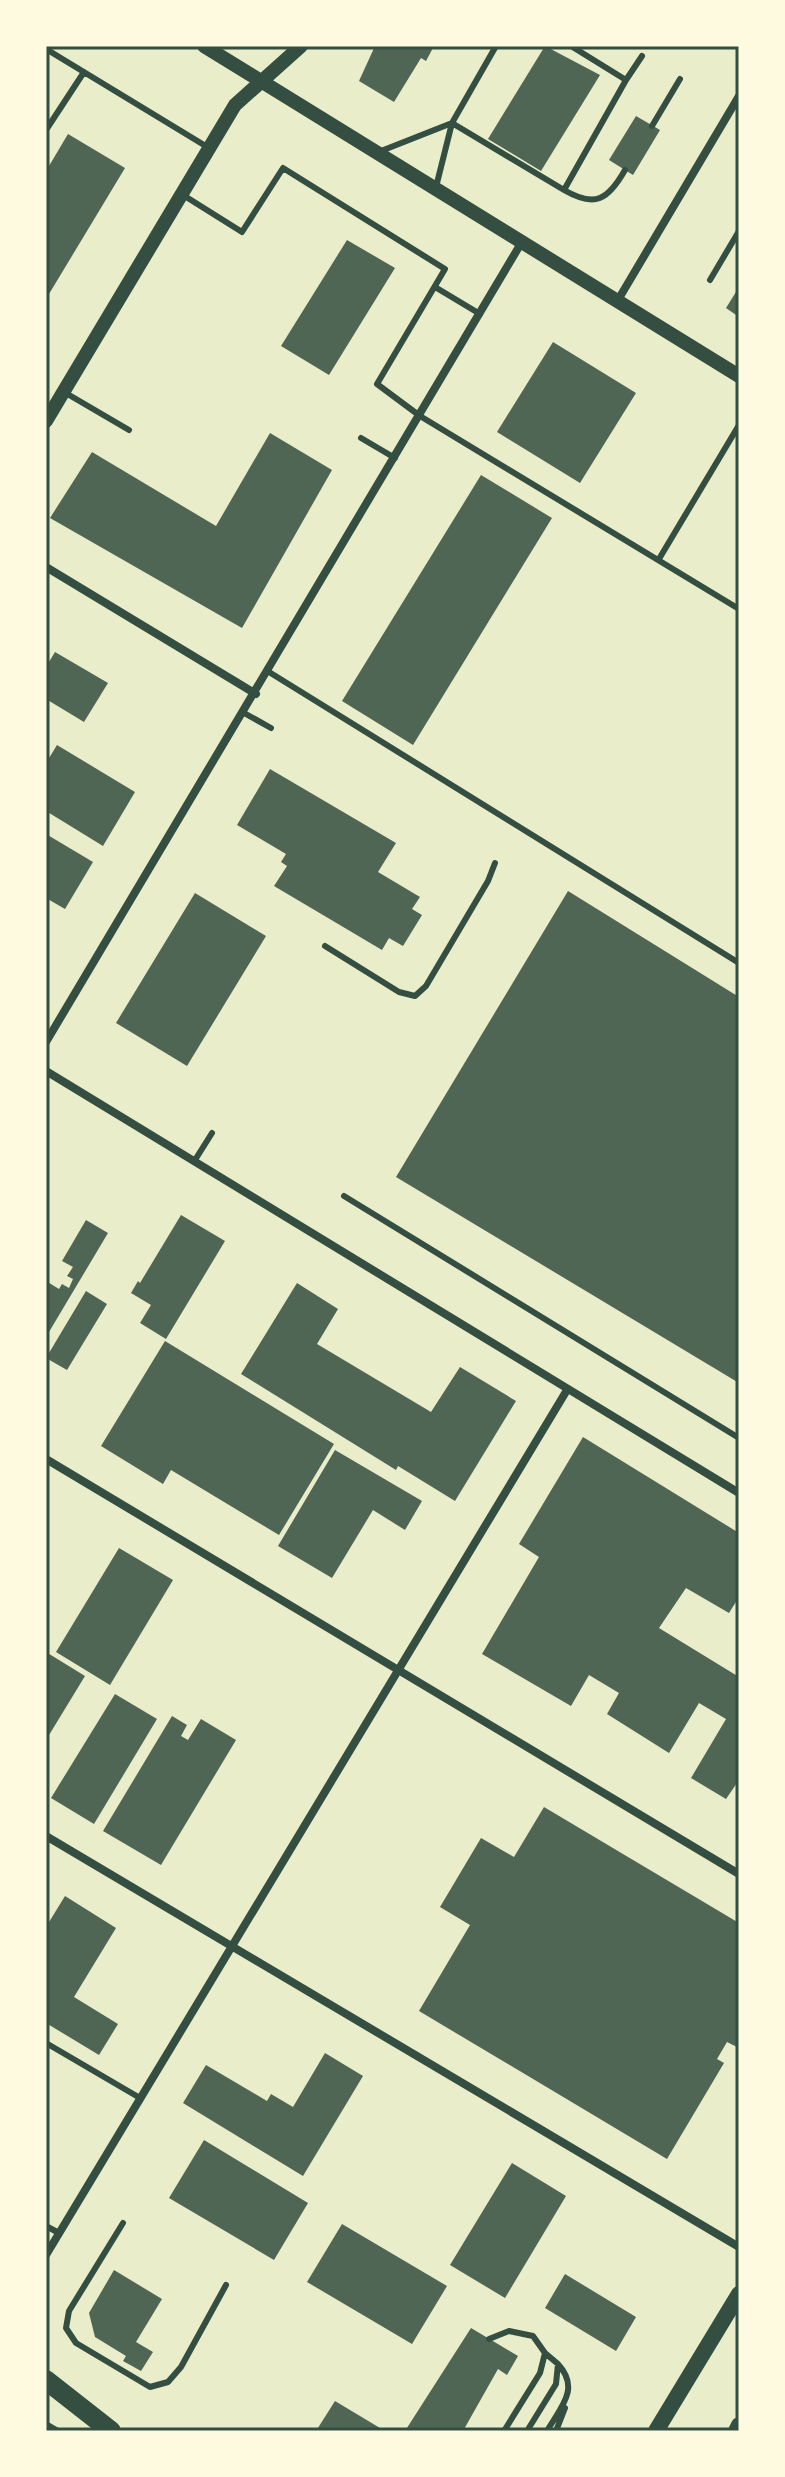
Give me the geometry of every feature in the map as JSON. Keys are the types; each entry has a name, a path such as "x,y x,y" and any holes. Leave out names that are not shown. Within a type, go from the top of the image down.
{"main road":[{"path":"656,2431 739,2294"},
{"path":"46,2380 111,2431"},
{"path":"736,2431 739,2425"}],"street":[{"path":"204,46 739,376"},
{"path":"46,421 235,105 301,46"},
{"path":"618,300 739,96"},
{"path":"46,1042 256,694 523,240"},
{"path":"46,567 256,694"},
{"path":"46,1071 739,1493"},
{"path":"46,2255 567,1390"},
{"path":"46,1459 739,1874"},
{"path":"48,1840 739,2247"}],"lane":[{"path":"436,187 452,123 496,46"},
{"path":"571,46 626,80"},
{"path":"46,49 209,148"},
{"path":"564,190 642,56"},
{"path":"46,130 84,72"},
{"path":"652,126 680,79"},
{"path":"379,152 452,123"},
{"path":"452,123 581,200 592,201 612,190 625,170"},
{"path":"182,194 242,232 283,168 445,269 377,384 420,416 739,609"},
{"path":"710,280 739,231"},
{"path":"435,287 480,314"},
{"path":"64,392 129,430"},
{"path":"659,559 739,425"},
{"path":"361,438 395,458"},
{"path":"269,672 739,963"},
{"path":"244,713 271,728"},
{"path":"325,946 399,992 415,996 434,973 488,881 495,863"},
{"path":"195,1160 212,1133"},
{"path":"344,1196 739,1438"},
{"path":"46,2043 140,2098"},
{"path":"123,2223 69,2311 66,2328 76,2343 150,2387 168,2382 181,2367 226,2285"},
{"path":"46,2226 59,2233"},
{"path":"489,2339 509,2331 533,2336 545,2353 569,2376 571,2392 556,2431"},
{"path":"504,2431 540,2373 545,2353"},
{"path":"527,2431 556,2384 558,2364"},
{"path":"547,2431 571,2392"},
{"path":"46,2424 58,2431"}],"building":[{"path":"375,46 434,46 426,61 421,58 394,102 359,81"},
{"path":"545,46 600,75 541,171 488,139"},
{"path":"636,116 660,130 633,175 609,160"},
{"path":"68,134 125,168 46,299 46,171"},
{"path":"347,240 395,268 329,375 281,346"},
{"path":"739,287 739,317 726,308"},
{"path":"553,342 636,393 580,483 497,432"},
{"path":"270,433 332,470 242,628 50,518 92,452 216,526"},
{"path":"481,475 552,518 413,745 342,701"},
{"path":"55,652 108,683 84,722 46,699 46,667"},
{"path":"57,745 135,792 103,846 46,811 46,763"},
{"path":"270,769 396,843 378,872 420,897 412,909 422,915 403,946 389,938 382,950 274,886 287,866 281,862 286,854 237,825"},
{"path":"46,834 93,862 65,909 46,898"},
{"path":"568,891 739,997 739,1383 396,1177"},
{"path":"195,893 266,936 187,1066 116,1023"},
{"path":"181,1215 225,1241 166,1339 140,1323 151,1305 131,1293"},
{"path":"86,1220 108,1233 46,1337 46,1281 59,1289 62,1284 69,1288 73,1279 67,1276 73,1267 62,1261"},
{"path":"297,1283 338,1309 317,1344 431,1412 460,1367 516,1401 455,1501 398,1466 396,1470 241,1374"},
{"path":"86,1291 107,1304 67,1370 46,1358"},
{"path":"165,1341 334,1444 279,1535 171,1470 163,1484 101,1446"},
{"path":"583,1437 739,1533 739,1597 729,1613 686,1588 659,1628 739,1677 739,1780 726,1799 691,1778 726,1719 699,1703 669,1753 607,1714 619,1693 589,1675 571,1706 482,1654 539,1557 519,1544"},
{"path":"335,1450 422,1501 405,1530 373,1510 332,1578 278,1546"},
{"path":"119,1548 173,1580 110,1685 56,1652"},
{"path":"46,1652 85,1676 46,1740"},
{"path":"115,1694 157,1719 94,1824 51,1798"},
{"path":"172,1716 187,1725 181,1736 188,1740 201,1719 236,1740 161,1865 103,1831"},
{"path":"544,1807 739,1923 739,2043 737,2047 727,2042 717,2059 724,2063 667,2159 419,2011 470,1925 440,1907 481,1838 514,1857"},
{"path":"65,1896 116,1928 74,1997 118,2024 99,2055 46,2023 46,1927"},
{"path":"325,2053 363,2076 303,2176 183,2103 206,2065 267,2101 271,2094 293,2107"},
{"path":"204,2140 308,2203 274,2260 169,2198"},
{"path":"512,2163 566,2196 505,2298 450,2265"},
{"path":"342,2224 447,2286 412,2344 307,2282"},
{"path":"114,2270 162,2299 136,2342 153,2352 141,2371 123,2361 126,2356 95,2337 89,2313"},
{"path":"565,2274 636,2317 616,2351 545,2308"},
{"path":"471,2328 518,2356 507,2375 498,2369 463,2431 405,2431"},
{"path":"335,2401 385,2431 316,2431"}]}
